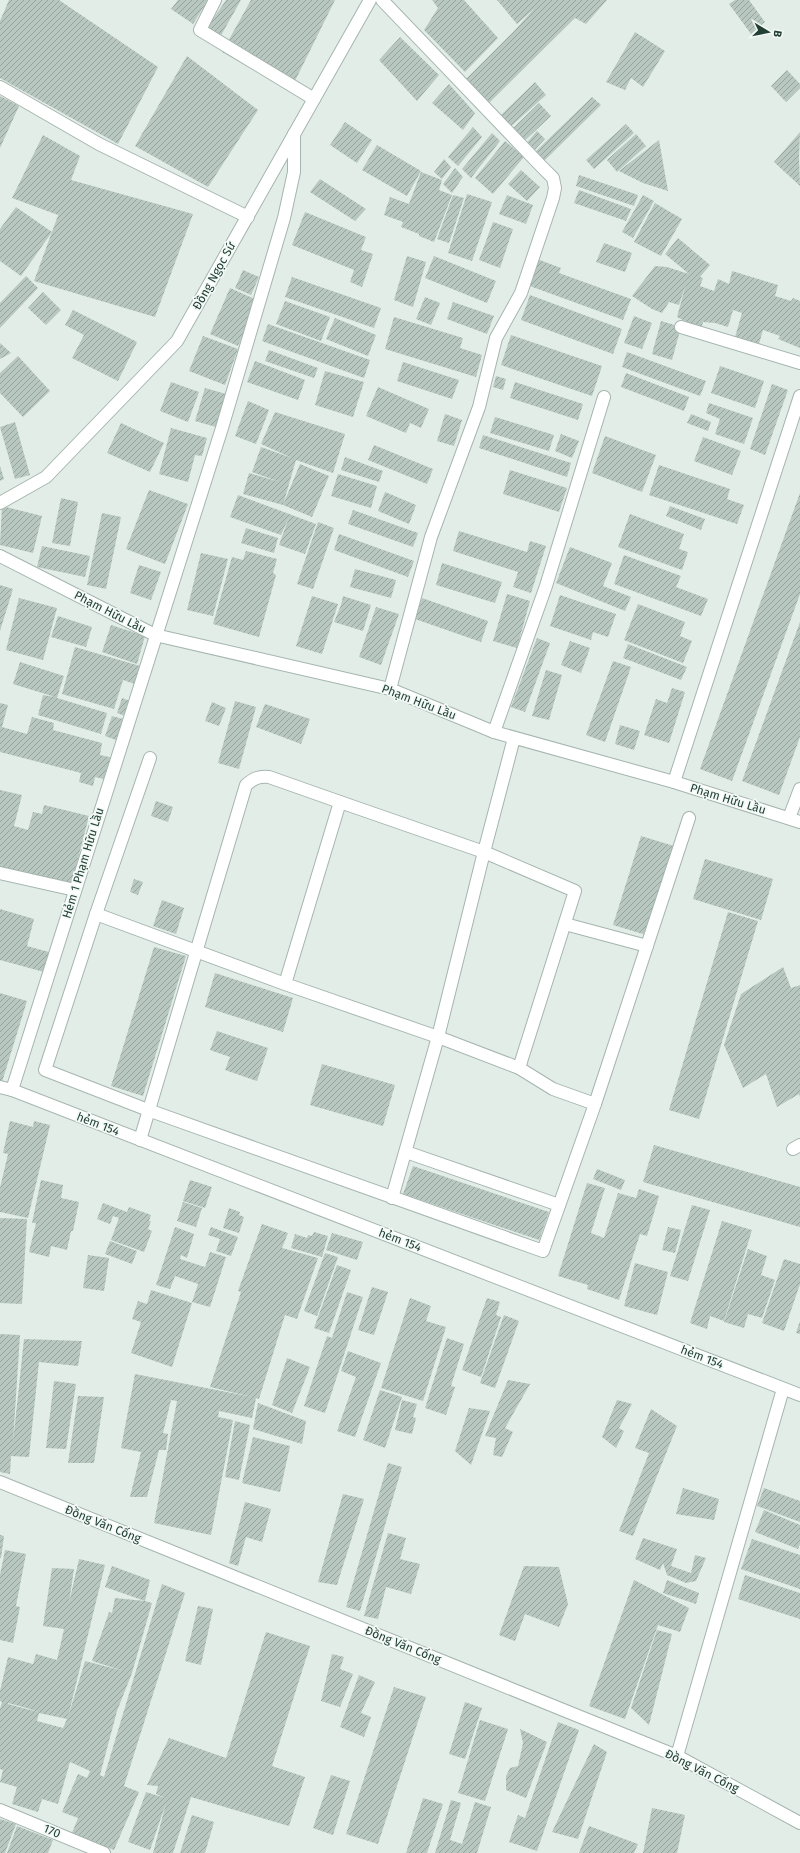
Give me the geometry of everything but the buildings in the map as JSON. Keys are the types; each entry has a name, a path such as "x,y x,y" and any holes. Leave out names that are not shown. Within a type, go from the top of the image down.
{"street":[{"path":"215,0 200,30 314,100"},
{"name":"Đồng Ngọc Sứ","path":"0,504 46,477 178,341 370,0"},
{"path":"382,0 541,166 552,178 555,188 541,235 521,292 496,338 479,407 431,537 390,689"},
{"path":"0,87 99,144 248,216"},
{"name":"Hẻm 1 Phạm Hữu Lầu","path":"6,1089 74,890 222,428 284,218 294,172 294,134"},
{"path":"681,327 800,363"},
{"path":"674,782 800,396"},
{"path":"494,732 546,586 604,397"},
{"name":"Phạm Hữu Lầu","path":"0,556 155,635 390,689 494,732 674,782 795,820"},
{"path":"392,1198 438,1037 514,738"},
{"path":"150,758 96,914 45,1070 148,1110 543,1251 595,1104 689,818"},
{"path":"140,1140 246,785 253,779 261,776 484,852 575,891 519,1068"},
{"path":"795,820 800,789"},
{"path":"285,984 340,802"},
{"path":"0,873 74,890"},
{"path":"96,914 285,984 438,1037 519,1068 553,1089 595,1104"},
{"path":"565,924 647,946"},
{"name":"hẻm 154","path":"6,1089 800,1395"},
{"path":"406,1152 559,1205"},
{"path":"677,1756 783,1389"},
{"name":"Đồng Văn Cống","path":"0,1482 677,1756 800,1824"},
{"name":"170","path":"0,1810 104,1853"}]}
